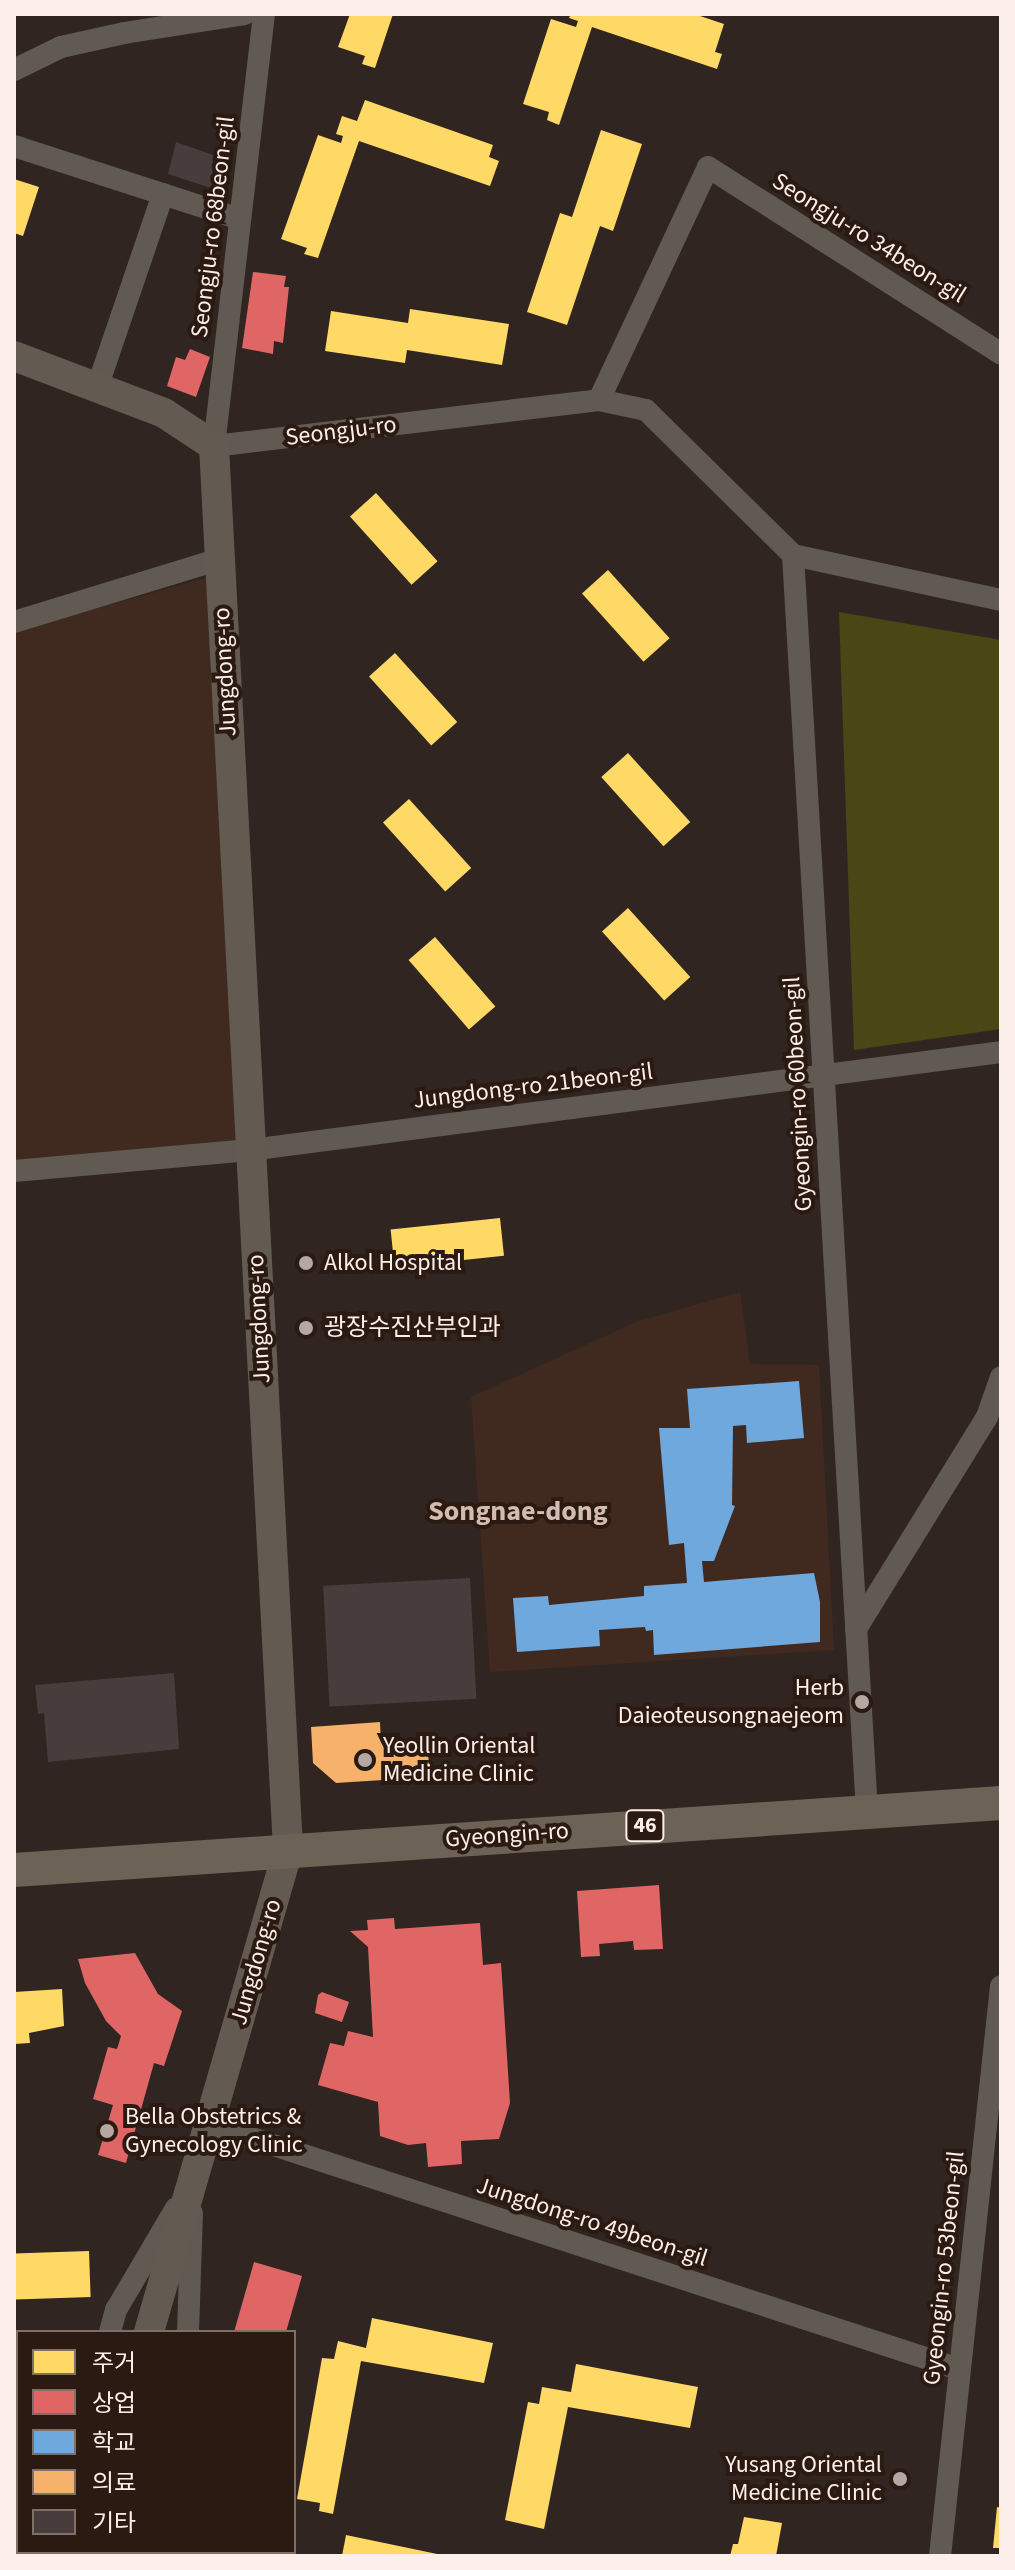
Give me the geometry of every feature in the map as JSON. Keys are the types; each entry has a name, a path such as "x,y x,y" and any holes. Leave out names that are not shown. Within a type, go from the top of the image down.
{"main road":[{"name":"Gyeongin-ro","path":"14,1870 1001,1803"}],"street":[{"path":"14,70 61,47 124,33 245,14"},
{"name":"Seongju-ro 68beon-gil","path":"214,446 264,14"},
{"path":"14,146 240,219"},
{"name":"Seongju-ro 34beon-gil","path":"599,400 708,167 1001,354"},
{"path":"97,388 163,194"},
{"path":"14,356 164,413 214,446"},
{"name":"Seongju-ro","path":"214,446 599,400 646,410 793,555"},
{"name":"Jungdong-ro","path":"150,2330 288,1850 214,446"},
{"path":"793,555 1001,600"},
{"name":"Gyeongin-ro 60beon-gil","path":"793,555 867,1811"},
{"path":"14,622 220,559"},
{"name":"Jungdong-ro 21beon-gil","path":"14,1171 250,1150 1001,1052"},
{"path":"856,1629 987,1417 1001,1377"},
{"name":"Gyeongin-ro 53beon-gil","path":"940,2556 1001,1986"},
{"name":"Jungdong-ro 49beon-gil","path":"209,2124 959,2369"},
{"name":"Jungdong-ro","path":"111,2330 116,2310 193,2180"},
{"name":"Jungdong-ro","path":"188,2330 193,2180"}],"shaded area":[{"path":"221,574 250,1150 14,1171 14,631"},
{"path":"839,612 1001,640 1001,1029 854,1050"},
{"path":"740,1292 750,1364 819,1365 834,1650 490,1672 471,1397 636,1322"}],"building: 주거":[{"path":"350,14 393,14 375,68 362,64 365,56 338,47"},
{"path":"571,14 694,14 724,24 715,52 722,54 717,69 592,27 559,125 547,120 549,112 523,104 551,19 576,27 578,21 569,18"},
{"path":"365,100 493,145 489,157 499,161 490,186 359,141 318,258 304,254 307,248 281,239 318,135 341,143 343,136 336,134 342,116 357,121"},
{"path":"601,130 642,144 613,231 600,226 567,325 527,312 560,213 572,217"},
{"path":"14,179 39,187 23,236 14,233"},
{"path":"410,309 509,324 502,365 407,350 405,363 325,351 331,311 408,323"},
{"path":"376,493 438,561 412,585 350,516"},
{"path":"608,570 670,638 644,662 582,593"},
{"path":"395,653 457,722 431,746 369,676"},
{"path":"628,753 690,822 663,846 601,777"},
{"path":"409,799 471,868 445,892 383,822"},
{"path":"628,908 690,977 664,1001 602,931"},
{"path":"435,937 495,1006 469,1029 409,960"},
{"path":"500,1218 504,1256 395,1267 391,1229"},
{"path":"62,1989 64,2026 29,2033 30,2043 14,2044 14,1992"},
{"path":"89,2251 91,2297 16,2300 14,2254"},
{"path":"372,2318 493,2343 484,2383 361,2361 333,2514 319,2511 320,2503 297,2499 322,2358 334,2359 338,2341 366,2348"},
{"path":"576,2364 698,2387 690,2428 568,2407 544,2529 505,2520 528,2402 539,2404 542,2387 571,2392"},
{"path":"997,2507 1001,2508 1001,2548 993,2548"},
{"path":"744,2517 782,2523 776,2556 730,2556 733,2544 738,2544"},
{"path":"346,2535 442,2555 442,2556 342,2556"}],"building: 상업":[{"path":"253,272 286,276 284,287 289,287 283,343 274,341 273,354 242,348"},
{"path":"190,349 210,357 196,397 167,386 176,357 185,360"},
{"path":"659,1885 663,1949 634,1950 633,1941 599,1944 600,1956 581,1957 577,1891"},
{"path":"394,1918 395,1929 480,1923 483,1965 501,1963 510,2103 499,2139 461,2141 462,2164 428,2167 426,2143 408,2145 380,2136 378,2102 318,2085 330,2043 344,2046 348,2031 373,2037 368,1947 350,1931 368,1930 367,1920"},
{"path":"135,1953 158,1994 182,2011 164,2066 154,2063 126,2163 98,2155 113,2105 93,2099 108,2047 117,2049 121,2036 106,2021 85,1983 78,1959"},
{"path":"322,1992 349,2002 342,2022 315,2013 318,1995"},
{"path":"254,2262 302,2276 287,2330 235,2330"},
{"path":"172,2554 233,2554 233,2556"}],"building: 학교":[{"path":"799,1381 804,1438 747,1443 746,1425 733,1426 732,1505 735,1506 714,1561 702,1561 704,1582 814,1573 820,1602 820,1642 654,1655 653,1630 646,1631 645,1627 599,1630 600,1646 517,1652 513,1598 548,1596 549,1605 644,1596 644,1586 687,1583 684,1543 669,1545 659,1428 690,1428 687,1389"}],"building: 의료":[{"path":"380,1722 381,1743 427,1740 430,1777 336,1783 313,1763 311,1727"}],"building: 기타":[{"path":"176,142 230,161 223,183 214,189 168,174"},
{"path":"470,1578 476,1699 330,1707 323,1586"},
{"path":"174,1673 179,1749 48,1762 44,1713 38,1714 35,1685"}],"place":[{"name":"Alkol Hospital","path":"306,1263"},
{"name":"광장수진산부인과","path":"306,1328"},
{"name":"Herb Daieoteusongnaejeom","path":"862,1702"},
{"name":"Yeollin Oriental Medicine Clinic","path":"365,1760"},
{"name":"Bella Obstetrics & Gynecology Clinic","path":"107,2131"},
{"name":"Yusang Oriental Medicine Clinic","path":"900,2479"}],"district":[{"name":"Songnae-dong","path":"518,1511"}]}
